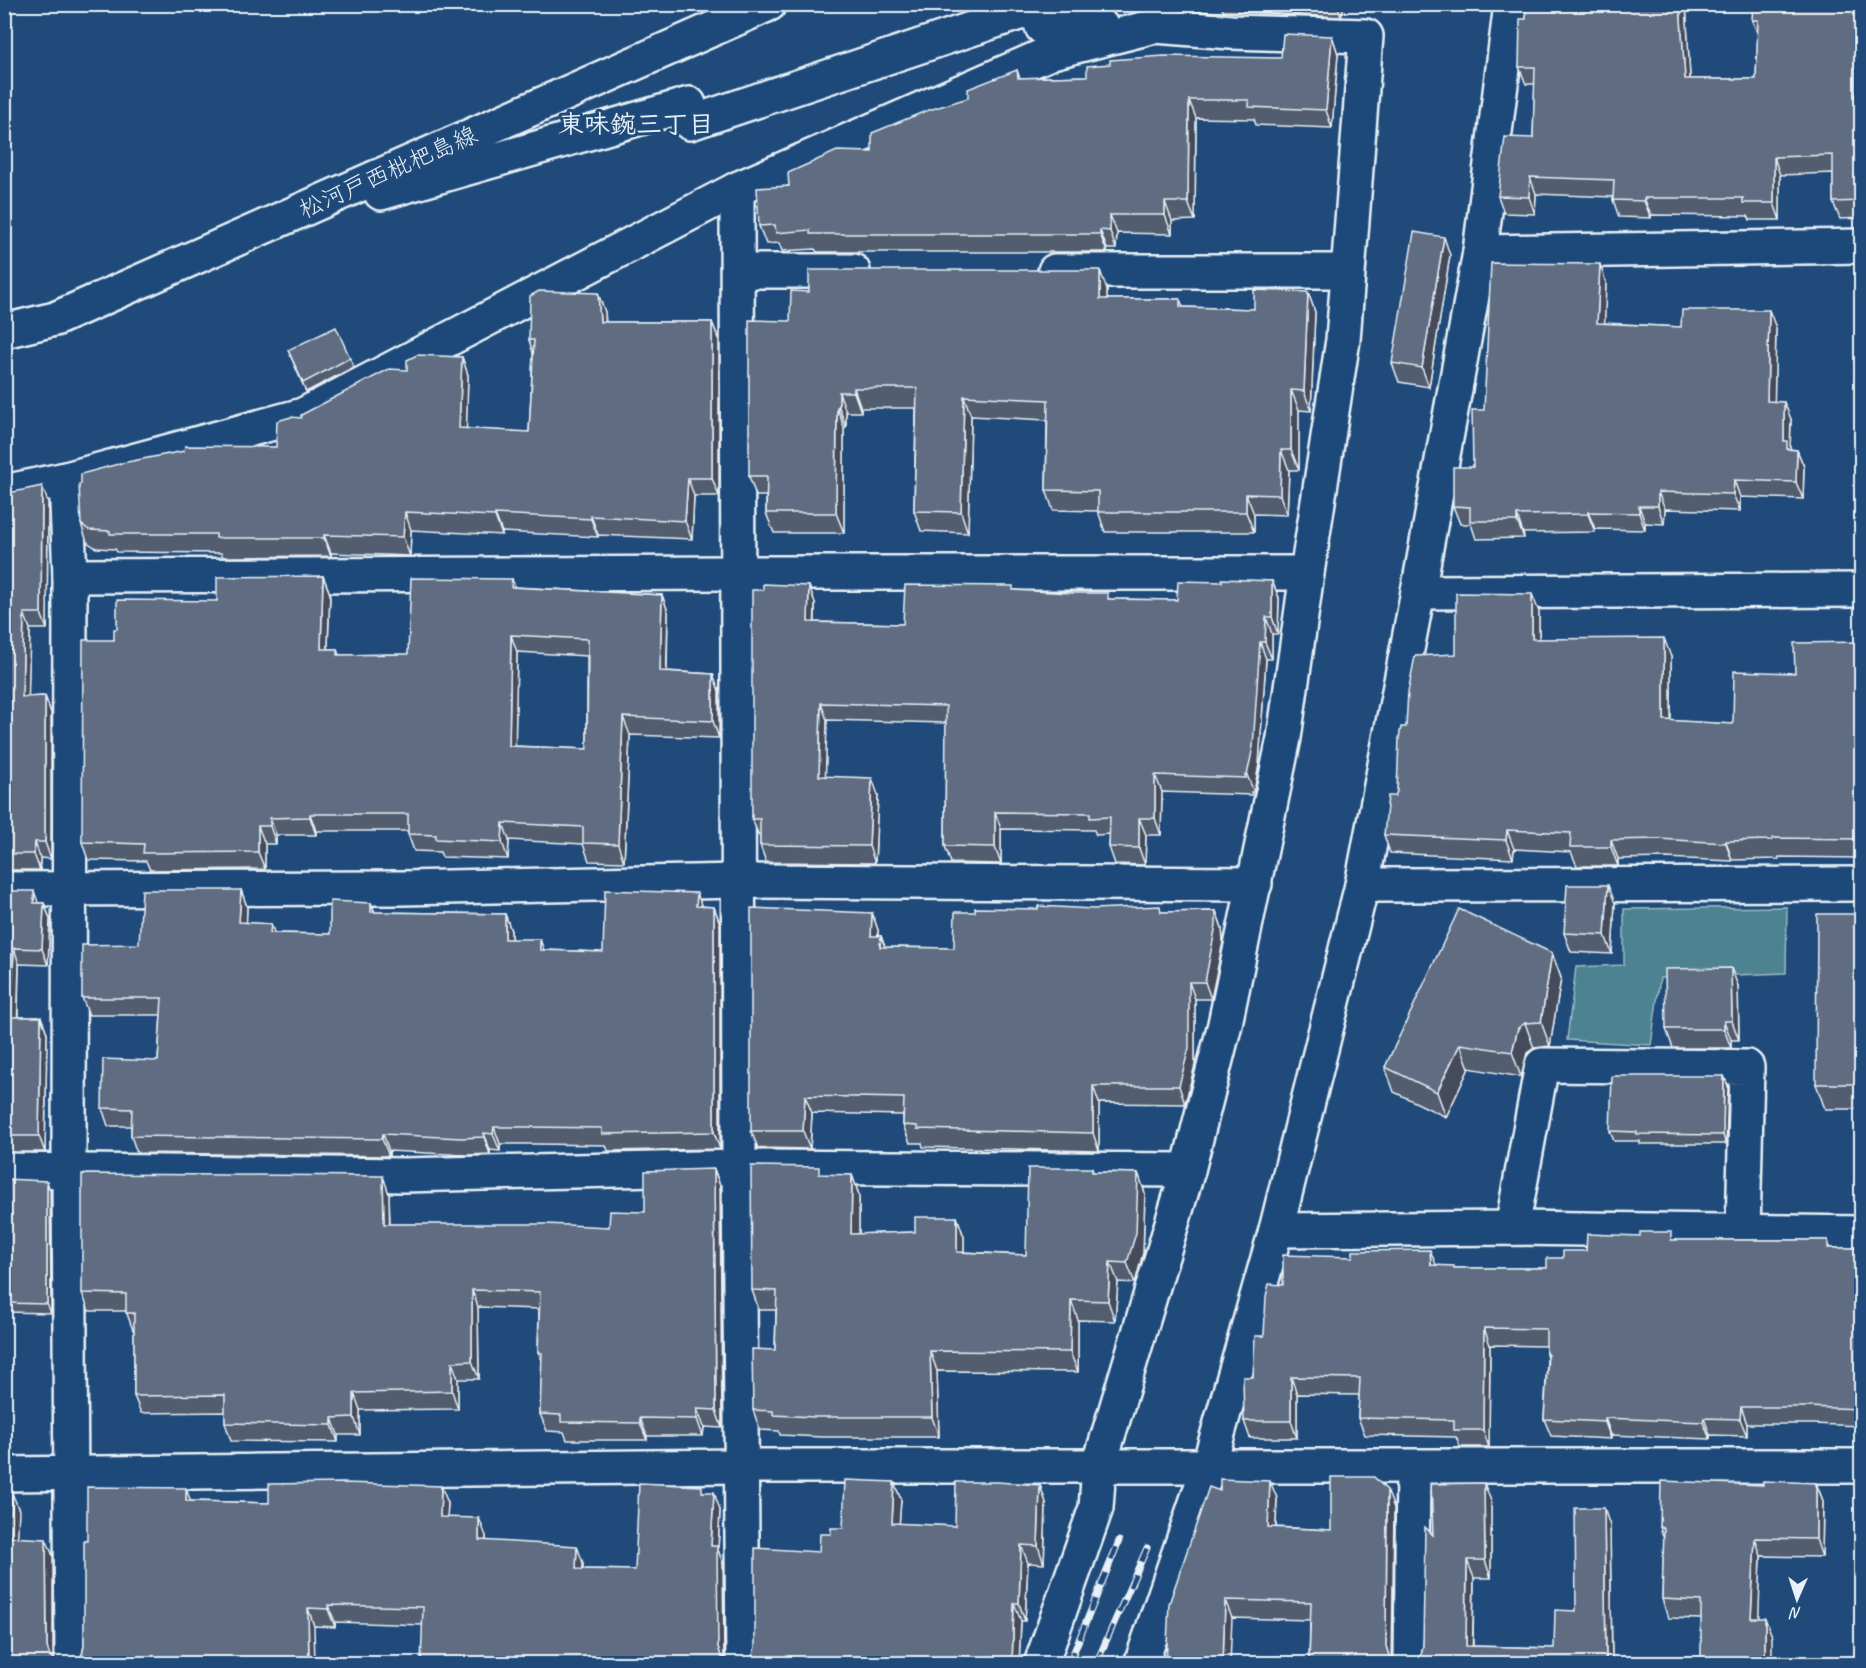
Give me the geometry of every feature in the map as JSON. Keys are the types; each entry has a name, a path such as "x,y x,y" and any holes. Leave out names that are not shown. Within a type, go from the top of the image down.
{"street":[{"name":"松河戸西枇杷島線","path":"4,331 55,319 769,4"},
{"path":"1141,1664 1209,1465 1276,1230 1362,885 1480,252 1511,4"},
{"path":"375,178 381,193 689,104 690,123 1037,7 1042,27 1159,15 1231,32 1366,36 1343,340 1306,573 1284,738 1255,884 1225,1024 1188,1170 1099,1466 1096,1508 1041,1664"},
{"path":"4,492 66,479 303,415 737,189 1052,52 1159,15"},
{"path":"737,189 739,1167 743,1664"},
{"path":"1480,252 1862,246"},
{"path":"738,271 881,271"},
{"path":"1024,271 1347,271"},
{"path":"66,479 70,576 69,1171 72,1664"},
{"path":"70,576 1306,573"},
{"path":"1418,592 1862,590"},
{"path":"4,889 390,888 739,881 1255,884"},
{"path":"1362,885 1862,884"},
{"path":"1512,1228 1542,1065 1747,1067 1743,1231"},
{"path":"4,1170 404,1175 739,1167 1188,1170"},
{"path":"1276,1230 1512,1228 1862,1233"},
{"path":"4,1474 742,1466 1209,1465 1413,1468 1862,1466"},
{"path":"1411,1664 1413,1468"}],"green space":[{"path":"1787,907 1786,973 1660,978 1651,1045 1567,1040 1576,967 1624,965 1624,909"}],"building":[{"path":"1526,4 1680,4 1685,79 1756,79 1758,20 1752,20 1753,4 1862,4 1862,23 1856,23 1855,101 1862,101 1860,145 1862,145 1862,201 1833,202 1833,155 1774,157 1774,203 1743,203 1743,198 1613,200 1614,180 1530,177 1529,197 1498,196 1505,137 1533,138 1535,67 1519,67 1520,19 1526,19"},
{"path":"1283,34 1332,36 1326,110 1249,107 1249,100 1189,100 1188,202 1165,202 1165,215 1110,215 1110,231 1100,230 1100,234 810,234 810,230 776,233 775,225 759,226 757,188 789,186 788,173 837,151 872,152 872,133 926,111 968,98 968,89 1017,70 1018,78 1087,76 1087,66 1110,64 1110,60 1164,56 1281,58"},
{"path":"1414,232 1444,237 1422,368 1392,363"},
{"path":"1491,263 1600,264 1597,323 1681,327 1682,310 1769,310 1767,401 1784,402 1784,441 1787,441 1787,449 1797,450 1796,482 1734,480 1733,494 1658,492 1658,506 1639,506 1639,513 1588,512 1588,514 1517,515 1517,521 1470,521 1470,507 1453,506 1453,467 1473,467 1472,410 1484,410"},
{"path":"809,270 1100,270 1100,299 1180,299 1180,307 1254,309 1254,290 1308,292 1304,391 1291,390 1291,450 1281,450 1280,495 1246,494 1246,512 1098,512 1098,491 1046,490 1048,400 964,396 961,512 914,511 917,388 854,388 854,392 839,392 836,513 766,513 767,476 749,476 749,320 790,321 791,291 809,292"},
{"path":"539,291 598,293 600,322 712,322 712,478 688,478 685,521 591,516 591,519 405,512 403,537 324,535 324,538 216,538 216,534 110,534 110,531 89,530 81,524 79,484 81,484 81,474 122,463 184,451 185,446 276,447 277,421 291,417 301,418 301,415 389,369 407,370 407,360 417,355 462,357 459,428 529,432 534,340 529,340 530,296"},
{"path":"336,327 350,358 303,383 288,350"},
{"path":"42,486 41,613 24,613 22,697 45,696 45,842 35,842 34,854 4,854 4,494"},
{"path":"323,576 321,649 337,649 337,655 408,654 411,578 512,579 511,587 662,595 660,671 713,674 713,721 623,717 618,844 583,843 583,827 503,823 502,842 436,839 436,835 408,834 408,814 310,814 310,817 270,818 270,826 258,826 258,852 143,853 144,844 82,842 83,640 114,640 114,629 117,629 117,600 217,601 217,577","holes":["511,635 588,639 587,749 509,746"]},
{"path":"1222,579 1272,581 1272,617 1266,617 1265,642 1260,642 1253,747 1247,775 1245,775 1246,778 1155,775 1155,818 1139,818 1139,848 1109,847 1110,817 1090,818 1090,813 995,812 995,847 945,846 946,706 821,703 819,776 872,778 869,846 760,845 760,819 752,819 752,590 763,590 763,584 809,586 808,622 903,624 905,585 1013,586 1013,590 1108,593 1108,599 1177,600 1178,581 1222,582"},
{"path":"1456,593 1532,594 1532,639 1664,638 1664,720 1733,724 1734,671 1795,673 1794,643 1862,642 1862,839 1773,838 1773,840 1726,841 1726,843 1658,839 1611,840 1611,847 1570,847 1571,833 1507,830 1506,840 1384,835 1388,796 1395,796 1397,791 1399,738 1401,727 1406,727 1408,692 1415,656 1456,654"},
{"path":"1567,885 1608,885 1605,935 1564,933"},
{"path":"142,890 241,890 239,922 271,924 270,933 330,934 330,901 371,903 371,912 505,914 505,939 540,939 540,950 603,952 605,890 697,893 696,906 714,907 714,1132 602,1134 602,1128 494,1127 493,1134 484,1133 484,1137 461,1138 383,1134 382,1139 131,1136 132,1109 102,1108 103,1059 158,1061 162,998 82,998 82,945 139,944"},
{"path":"4,891 34,891 34,903 44,903 42,949 14,948 11,1017 41,1017 39,1136 4,1136"},
{"path":"1038,906 1093,909 1160,906 1161,912 1216,911 1216,925 1205,982 1189,982 1189,1048 1179,1086 1093,1086 1093,1133 917,1129 917,1126 903,1125 904,1098 805,1096 803,1131 751,1131 751,908 872,913 871,936 881,936 880,947 954,948 955,912 975,912 975,908 1038,909"},
{"path":"1459,909 1552,953 1541,1022 1525,1023 1518,1028 1512,1052 1460,1044 1437,1092 1385,1067"},
{"path":"1817,914 1862,914 1862,1084 1816,1084"},
{"path":"1731,968 1732,1021 1724,1021 1724,1029 1666,1029 1665,969"},
{"path":"1612,1076 1724,1076 1723,1135 1637,1134 1637,1132 1610,1131"},
{"path":"751,1166 819,1167 819,1174 852,1175 851,1234 915,1232 915,1217 957,1217 957,1252 1026,1255 1028,1168 1092,1168 1092,1172 1138,1173 1136,1233 1127,1263 1110,1262 1108,1301 1071,1300 1070,1352 930,1351 932,1417 773,1415 773,1411 753,1410 752,1349 775,1350 777,1291 752,1290"},
{"path":"714,1169 716,1410 697,1409 697,1419 640,1418 640,1423 561,1422 561,1415 540,1414 542,1353 538,1352 540,1292 472,1290 472,1361 452,1362 452,1391 354,1393 354,1417 332,1418 332,1425 225,1423 225,1395 134,1396 134,1313 126,1313 126,1294 82,1293 82,1174 383,1176 384,1224 546,1224 609,1227 610,1211 645,1212 645,1171"},
{"path":"4,1179 47,1181 47,1304 4,1303"},
{"path":"1640,1232 1671,1232 1671,1240 1828,1240 1828,1248 1862,1248 1862,1409 1741,1407 1740,1419 1704,1418 1703,1422 1605,1418 1605,1422 1544,1419 1548,1354 1546,1354 1546,1329 1484,1328 1483,1430 1454,1430 1454,1420 1358,1418 1360,1378 1291,1377 1291,1421 1244,1421 1243,1377 1253,1377 1255,1336 1264,1336 1266,1296 1269,1284 1283,1285 1283,1255 1353,1257 1353,1251 1430,1250 1431,1265 1454,1266 1454,1268 1547,1268 1547,1258 1563,1258 1563,1251 1586,1251 1587,1234 1640,1236"},
{"path":"1331,1477 1374,1477 1387,1490 1386,1646 1389,1656 1399,1664 1309,1664 1311,1602 1225,1600 1223,1664 1166,1664 1169,1604 1209,1487 1220,1491 1220,1479 1270,1481 1268,1527 1331,1530"},
{"path":"845,1480 894,1482 892,1523 955,1526 956,1482 1040,1485 1038,1546 1021,1545 1019,1603 1014,1603 1012,1663 742,1664 753,1655 755,1647 755,1548 819,1552 820,1534 831,1534 831,1528 843,1528"},
{"path":"1661,1481 1763,1485 1763,1481 1816,1483 1816,1539 1755,1538 1751,1618 1765,1618 1765,1664 1701,1664 1701,1601 1662,1599 1664,1528 1660,1527"},
{"path":"343,1483 441,1486 440,1517 479,1518 479,1540 577,1546 576,1569 635,1570 639,1483 702,1486 702,1492 714,1492 711,1546 717,1546 718,1647 721,1656 732,1664 421,1664 423,1607 328,1605 328,1609 308,1608 309,1664 70,1664 82,1655 84,1646 84,1540 87,1541 87,1487 186,1488 186,1501 269,1503 269,1484"},
{"path":"1484,1483 1485,1560 1467,1560 1466,1646 1554,1648 1555,1610 1576,1611 1575,1508 1604,1508 1606,1664 1409,1664 1421,1655 1423,1646 1425,1527 1433,1535 1431,1484"},
{"path":"4,1492 12,1493 11,1537 46,1539 47,1647 50,1656 60,1664 4,1664"},
{"path":"1857,1528 1862,1528 1862,1593 1855,1593"}],"railway":[{"path":"1069,1664 1119,1541"},
{"path":"1096,1664 1147,1548"}],"district":[{"name":"東味鋺三丁目","path":"636,124"}]}
